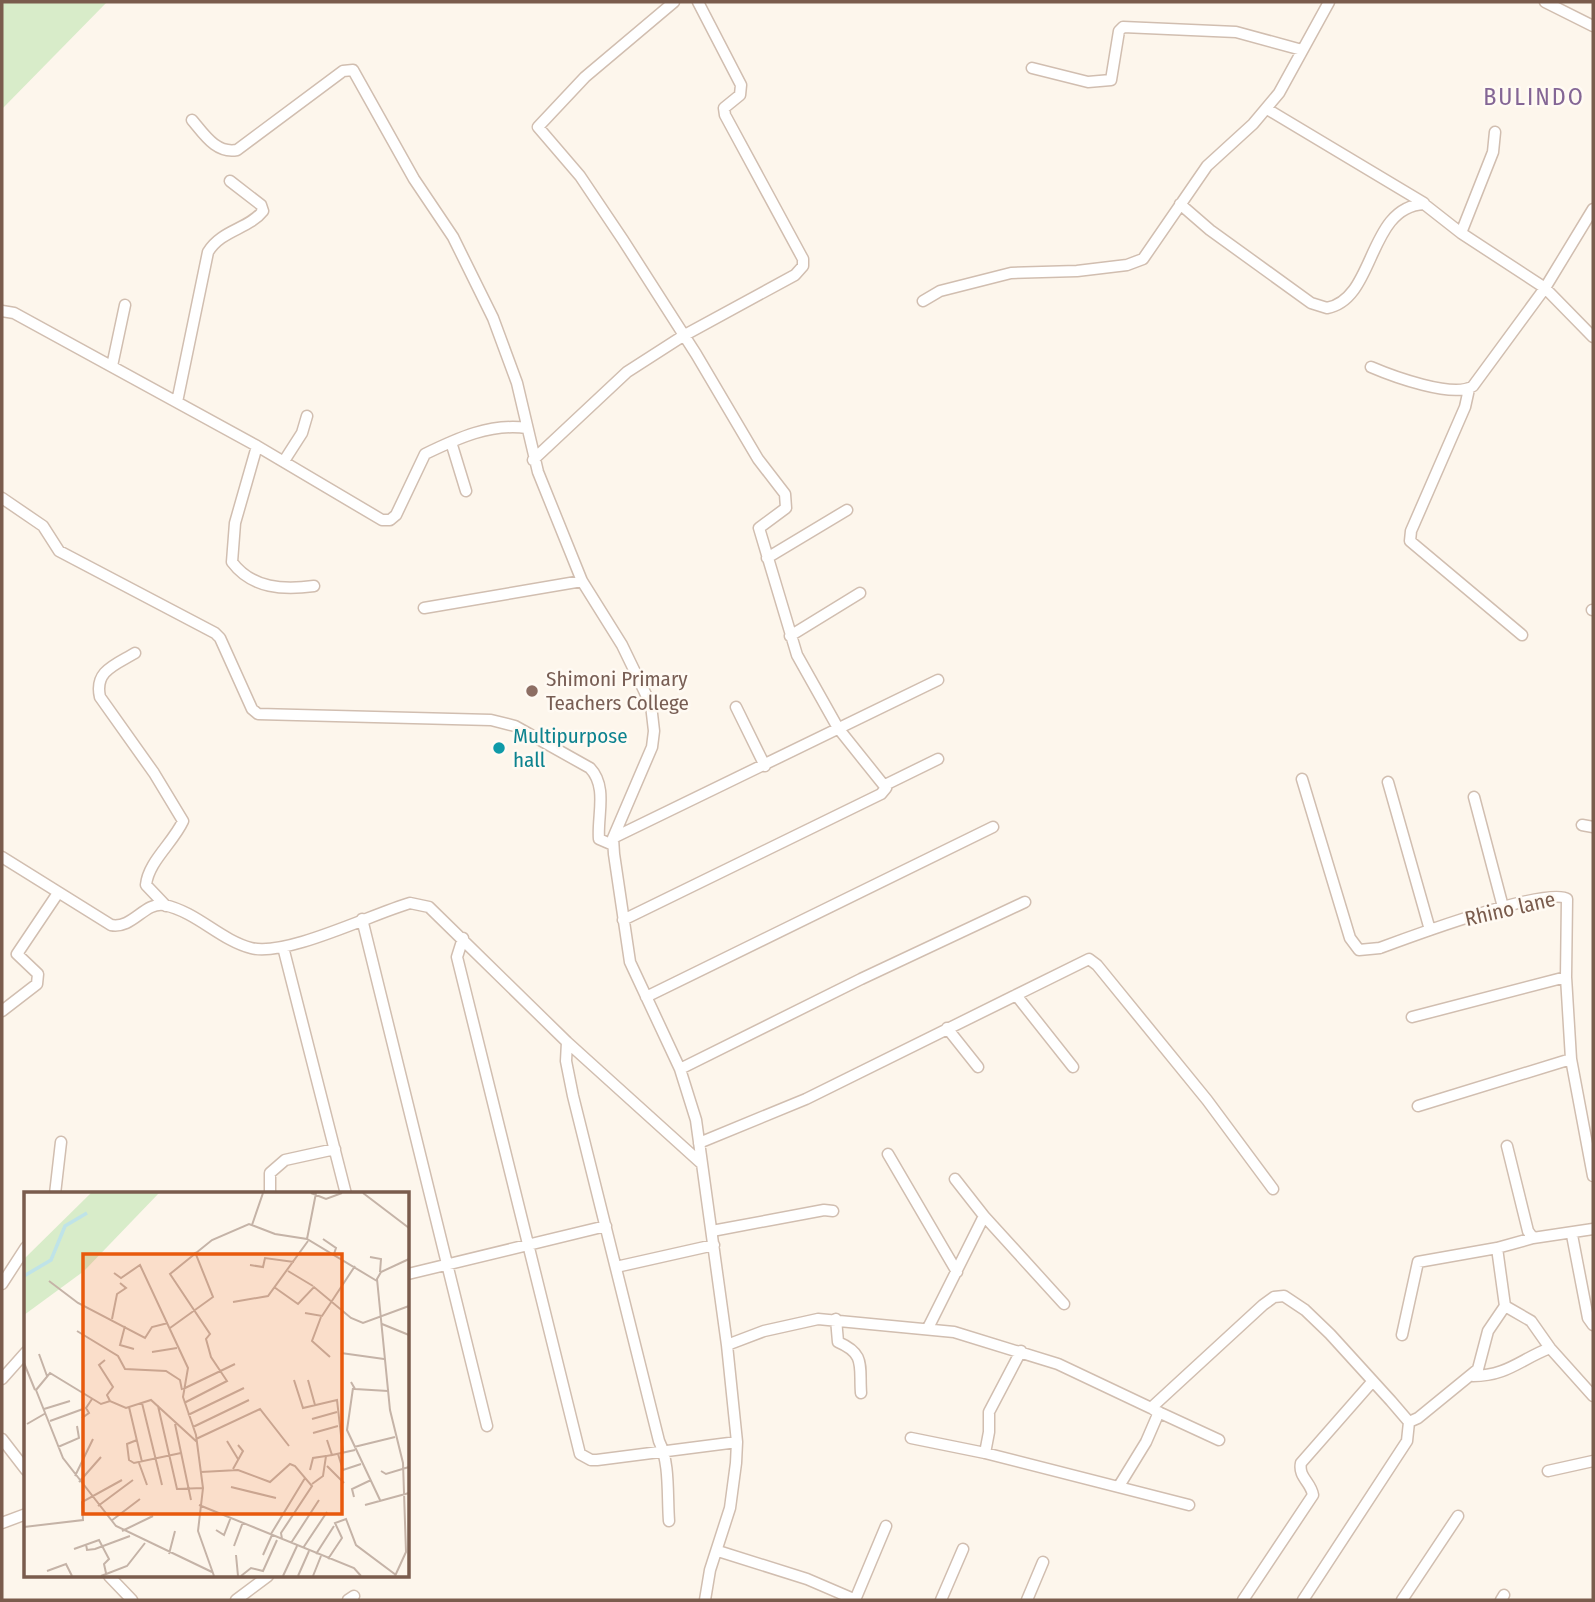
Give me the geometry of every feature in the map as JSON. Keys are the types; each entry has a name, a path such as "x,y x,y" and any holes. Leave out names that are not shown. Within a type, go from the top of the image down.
{"street":[{"path":"623,920 885,791 885,785 838,729 790,636 759,528 786,508 785,494 758,459 580,176 538,127 586,77 674,2"},
{"path":"533,460 628,372 683,336 795,275 803,266 803,259 725,115 724,108 740,95 741,85 698,2"},
{"path":"923,301 940,291 1011,273 1077,271 1136,263 1149,252 1207,166 1267,109 1329,2"},
{"path":"1549,3 1593,26"},
{"path":"1032,68 1075,80 1111,80 1118,31 1123,27 1236,32 1302,50"},
{"path":"192,120 219,148 228,152 237,150 343,71 353,70 414,179 453,237 507,351 533,460 582,581 636,670 653,719 652,747 613,842 630,962 680,1069 696,1120 727,1345 737,1442 730,1508 705,1600"},
{"path":"1267,109 1424,204 1461,233 1545,288 1593,337"},
{"path":"1461,233 1493,152 1495,132"},
{"path":"177,402 208,252 226,234 253,220 263,211 261,205 230,181"},
{"path":"1180,204 1210,230 1311,303 1326,308 1346,299 1387,226 1398,214 1410,206 1424,204"},
{"path":"1522,635 1410,541 1411,531 1465,407 1468,389 1545,288 1593,209"},
{"path":"112,366 125,305"},
{"path":"2,311 14,313 112,366 386,520 396,515 423,457 451,442 497,426 527,428"},
{"path":"1370,367 1395,377 1449,390 1468,389"},
{"path":"284,461 302,433 307,416"},
{"path":"451,442 466,491"},
{"path":"257,446 233,531 232,562 237,569 271,588 314,586"},
{"path":"2,498 43,526 59,551 220,638 248,702 258,714 491,720 514,726 590,768 598,776 601,787 598,839 613,842 938,680"},
{"path":"767,558 847,510"},
{"path":"424,608 582,581"},
{"path":"790,636 860,593"},
{"path":"135,653 101,675 97,684 100,697 154,773 183,821 177,834 147,874 146,885 166,906"},
{"path":"736,707 765,766"},
{"path":"885,785 938,759"},
{"name":"Rhino lane","path":"1302,779 1353,946 1359,950 1380,948 1503,907 1557,895 1567,899 1566,977 1571,1059 1593,1176"},
{"path":"1388,782 1430,930"},
{"path":"1474,797 1503,907"},
{"path":"1582,825 1593,827"},
{"path":"646,997 993,827"},
{"path":"2,858 116,926 129,923 152,906 166,906 184,911 248,947 283,947 410,903 420,904 437,913 567,1042 702,1164"},
{"path":"2,1011 37,984 38,974 17,954 58,893"},
{"path":"680,1069 861,979 1025,902"},
{"path":"362,919 488,1426"},
{"path":"463,938 457,957 580,1454 591,1460 737,1442"},
{"path":"283,947 346,1192"},
{"path":"699,1143 806,1099 1083,961 1093,961 1207,1100 1273,1189"},
{"path":"1412,1017 1566,977"},
{"path":"1016,995 1073,1067"},
{"path":"947,1028 978,1067"},
{"path":"567,1042 566,1061 570,1084 659,1441 666,1452 669,1521"},
{"path":"1418,1106 1571,1059"},
{"path":"55,1192 61,1142"},
{"path":"1507,1146 1528,1231 1533,1238"},
{"path":"270,1192 270,1173 279,1162 335,1149"},
{"path":"888,1154 957,1272"},
{"path":"955,1179 984,1216 1064,1304"},
{"path":"712,1231 814,1211 834,1211"},
{"path":"928,1328 984,1216"},
{"path":"410,1274 606,1226"},
{"path":"1402,1335 1418,1262 1497,1248 1533,1238 1572,1235 1593,1229"},
{"path":"1572,1235 1588,1318 1593,1325"},
{"path":"616,1267 714,1245"},
{"path":"1303,1600 1407,1441 1409,1422 1473,1376 1478,1369 1488,1331 1505,1306 1497,1248"},
{"path":"2,1284 24,1250"},
{"path":"1119,1486 1155,1410 1263,1305 1280,1296 1305,1310 1353,1358 1409,1422"},
{"path":"1505,1306 1531,1321 1550,1349 1593,1396"},
{"path":"727,1345 790,1324 836,1320 928,1328 1020,1351 1058,1364 1219,1440"},
{"path":"836,1320 838,1342 852,1347 857,1353 861,1394"},
{"path":"1473,1376 1491,1376 1522,1365 1550,1349"},
{"path":"985,1453 989,1412 1020,1351"},
{"path":"2,1380 24,1354"},
{"path":"1243,1600 1310,1502 1313,1491 1302,1476 1301,1463 1372,1382"},
{"path":"911,1438 985,1453 1189,1505"},
{"path":"3,1442 24,1468"},
{"path":"1548,1471 1593,1461"},
{"path":"2,1523 24,1515"},
{"path":"1402,1600 1458,1516"},
{"path":"718,1551 807,1579 856,1600 886,1526"},
{"path":"941,1600 963,1549"},
{"path":"1027,1600 1043,1562"},
{"path":"111,1578 132,1600"},
{"path":"236,1600 265,1578"}],"green space":[{"path":"2,2 107,2 2,109"}],"place":[{"name":"Shimoni Primary Teachers College","path":"532,691"},
{"name":"Multipurpose hall","path":"499,748"}],"district":[{"name":"BULINDO","path":"1534,97"}]}
